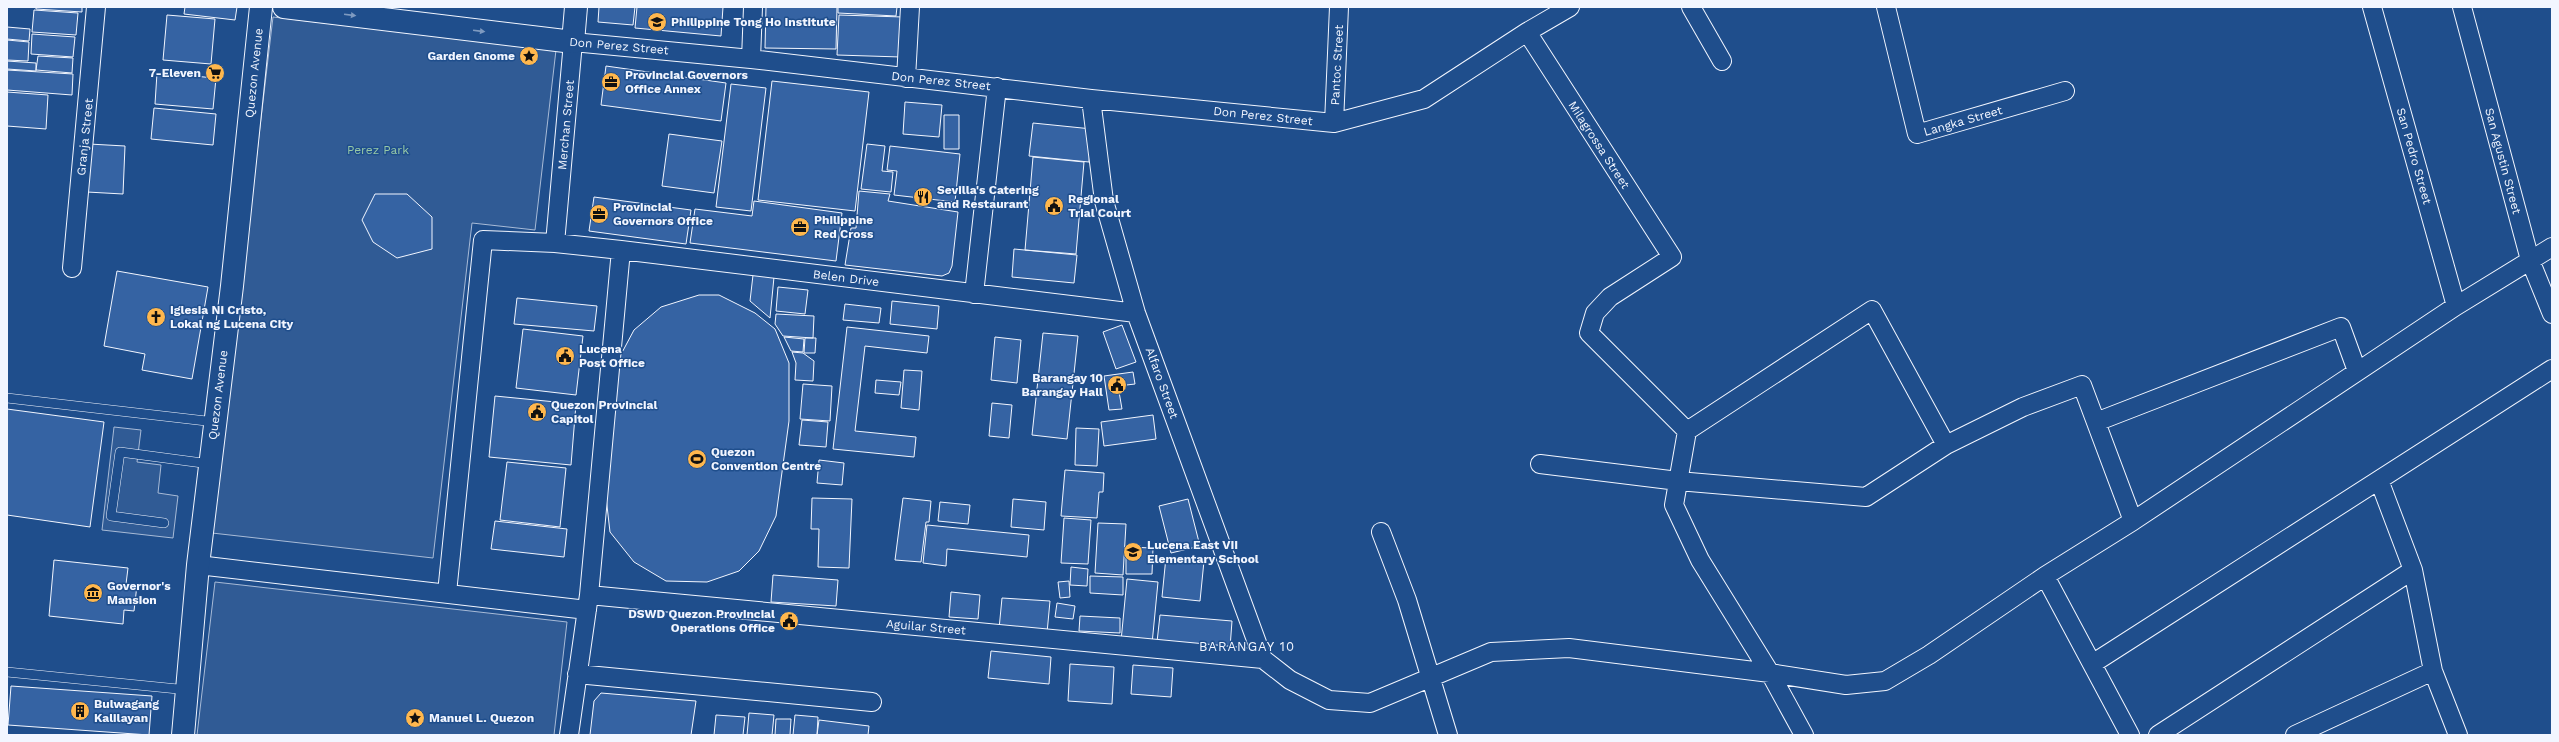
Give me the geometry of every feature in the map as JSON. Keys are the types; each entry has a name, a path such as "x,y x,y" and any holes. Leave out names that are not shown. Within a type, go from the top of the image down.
{"main road":[{"name":"Quezon Avenue","path":"184,735 198,565 233,278 261,7"},
{"name":"Don Perez Street","path":"284,7 573,42"},
{"name":"Merchan Street","path":"573,42 576,7"}],"street":[{"name":"Granja Street","path":"72,268 96,7"},
{"path":"751,59 753,7"},
{"path":"906,78 910,7"},
{"name":"Pantoc Street","path":"1334,123 1339,7"},
{"name":"Don Perez Street","path":"573,42 751,59 1091,99 1334,123 1424,99 1527,32 1570,7"},
{"path":"1691,7 1722,61"},
{"name":"Langka Street","path":"1886,7 1917,134 2065,91"},
{"name":"San Pedro Street","path":"2372,7 2456,306"},
{"name":"San Agustin Street","path":"2462,7 2530,260 2552,314"},
{"name":"Milagrossa Street","path":"1527,32 1672,257 1610,297 1595,313 1589,333 1687,430"},
{"name":"Merchan Street","path":"555,243 573,42"},
{"path":"974,294 997,87"},
{"name":"Alfaro Street","path":"1091,99 1104,201 1136,313 1263,659"},
{"name":"Belen Drive","path":"447,593 483,240 555,243 621,250 1136,313"},
{"path":"1263,659 1290,680 1329,700 1370,703 1491,652 1569,648 1770,673 1846,685 1885,681 1929,655 2045,576 2133,521 2456,306 2552,246"},
{"path":"569,735 588,602 621,250"},
{"path":"1804,735 1770,673 1700,560 1674,505 1687,430 1872,310 1946,446"},
{"path":"2096,422 2341,327 2357,371"},
{"path":"2092,664 2552,369"},
{"path":"1540,464 1678,481 1866,497 1946,446 2023,407 2082,385 2133,521"},
{"path":"2379,480 2413,570 2433,671 2458,735"},
{"path":"1381,532 1407,600 1448,735"},
{"name":"Aguilar Street","path":"198,565 447,593 588,602 1263,659"},
{"path":"2158,735 2413,570"},
{"path":"2045,576 2130,735"},
{"path":"2296,735 2433,671"},
{"path":"578,674 872,702"}],"lane":[{"path":"7,398 215,422"},
{"path":"164,523 110,516 120,452 210,464"},
{"path":"7,672 188,690"}],"shaded area":[{"name":"Perez Park","path":"273,17 556,50 535,230 472,223 433,558 212,533"},
{"path":"114,427 141,430 137,462 161,465 158,493 178,496 173,538 102,530"},
{"path":"215,582 567,622 554,735 197,735"}],"building":[{"path":"36,7 82,7 82,12 36,9"},
{"path":"185,7 237,7 235,20 184,14"},
{"path":"599,7 635,7 633,25 598,22"},
{"path":"637,7 723,7 721,36 635,28"},
{"path":"766,7 837,7 836,49 765,48"},
{"path":"838,7 897,7 896,16 838,13"},
{"path":"34,10 78,13 76,35 32,32"},
{"path":"167,15 215,19 211,64 163,60"},
{"path":"839,15 903,17 901,57 837,55"},
{"path":"7,27 30,29 29,41 7,39"},
{"path":"32,34 75,37 73,57 31,54"},
{"path":"7,40 29,42 28,61 7,60"},
{"path":"38,56 73,58 72,73 36,70"},
{"path":"7,61 36,63 36,71 7,69"},
{"path":"606,66 726,83 721,121 601,105"},
{"path":"7,70 73,74 72,95 7,90"},
{"path":"157,73 216,78 213,109 155,104"},
{"path":"772,81 869,92 855,211 758,200"},
{"path":"731,84 766,88 751,211 716,207"},
{"path":"7,92 48,95 46,129 7,126"},
{"path":"905,102 942,105 939,137 903,134"},
{"path":"154,108 216,114 213,145 151,139"},
{"path":"944,115 959,115 959,149 944,149"},
{"path":"1033,123 1092,129 1089,162 1029,156"},
{"path":"669,134 722,141 714,193 662,186"},
{"path":"89,144 125,146 123,194 87,192"},
{"path":"867,144 885,146 882,171 893,172 891,192 861,189"},
{"path":"890,146 960,154 955,202 894,195 897,171 887,170"},
{"name":"Regional Trial Court","path":"1033,157 1084,162 1076,254 1025,250"},
{"path":"859,191 890,194 888,201 958,212 952,266 949,273 942,276 845,265 851,228 856,228"},
{"path":"375,194 407,194 432,217 432,249 397,258 373,242 362,220"},
{"path":"594,197 691,210 686,244 589,231"},
{"path":"754,201 842,213 836,261 690,243 695,209 752,216"},
{"path":"1014,249 1077,255 1074,283 1012,277"},
{"name":"Iglesia Ni Cristo, Lokal ng Lucena City","path":"117,271 208,287 192,379 142,370 145,354 104,346"},
{"path":"753,275 774,277 770,318 750,301"},
{"path":"778,287 808,290 805,314 776,311"},
{"name":"Quezon Convention Centre","path":"699,295 719,295 755,313 775,329 789,363 789,421 776,516 759,551 739,571 707,582 666,581 634,562 610,532 606,497 618,360 634,330 661,307"},
{"path":"517,298 597,306 594,331 514,324"},
{"path":"892,301 939,306 937,329 890,324"},
{"path":"845,304 881,308 879,323 843,320"},
{"path":"776,314 814,316 813,338 783,336 775,324"},
{"path":"1122,325 1136,362 1116,369 1103,332"},
{"path":"847,327 929,336 927,353 865,346 855,431 916,437 914,457 833,449"},
{"path":"523,329 583,336 576,395 516,388"},
{"path":"1043,333 1078,336 1067,439 1032,435"},
{"path":"784,337 804,339 803,352 791,351"},
{"path":"995,337 1021,340 1017,383 991,380"},
{"path":"805,338 816,338 815,353 804,353"},
{"path":"792,352 803,353 814,361 813,381 795,380 796,363"},
{"path":"904,370 922,371 919,410 901,408"},
{"path":"1133,372 1135,384 1118,386 1122,409 1109,410 1104,376"},
{"path":"876,380 901,382 899,395 875,393"},
{"path":"803,384 832,386 830,421 800,419"},
{"path":"495,396 576,404 571,465 489,457"},
{"path":"992,403 1012,405 1009,438 989,436"},
{"path":"7,409 104,422 90,527 7,515"},
{"path":"1153,415 1156,439 1104,446 1101,422"},
{"path":"802,420 828,422 826,447 799,445"},
{"path":"1076,428 1099,429 1097,466 1075,465"},
{"path":"819,460 844,463 842,485 817,483"},
{"path":"507,462 566,468 560,527 500,520"},
{"path":"1065,470 1104,473 1103,492 1099,492 1097,518 1061,516"},
{"path":"812,498 852,499 849,568 818,567 819,529 811,529"},
{"path":"903,498 931,501 929,522 926,522 921,562 895,560"},
{"path":"1013,499 1046,502 1044,530 1011,527"},
{"path":"1188,499 1200,546 1171,553 1159,506"},
{"path":"940,502 970,505 968,524 938,521"},
{"path":"1064,518 1091,520 1088,564 1061,563"},
{"path":"495,521 567,529 564,557 491,549"},
{"path":"1098,523 1126,524 1123,575 1095,573"},
{"path":"927,525 1029,535 1027,557 947,549 946,566 923,563"},
{"path":"1126,547 1153,548 1152,574 1126,574"},
{"path":"1166,557 1204,561 1200,601 1162,597"},
{"name":"Governor's Mansion","path":"54,560 128,568 126,584 137,585 134,611 124,610 123,624 49,616"},
{"path":"1071,567 1088,569 1087,586 1070,585"},
{"path":"773,575 838,580 836,606 771,602"},
{"path":"1090,576 1123,577 1123,595 1090,593"},
{"path":"1127,579 1158,582 1152,644 1121,641"},
{"path":"1069,581 1070,597 1060,598 1058,582"},
{"path":"951,592 980,595 978,619 949,617"},
{"path":"1002,598 1050,601 1047,633 999,629"},
{"path":"1057,603 1075,606 1073,619 1055,617"},
{"path":"1160,615 1232,621 1230,648 1157,642"},
{"path":"1080,616 1120,618 1120,633 1079,631"},
{"path":"991,651 1051,657 1049,684 988,678"},
{"path":"1070,664 1114,667 1112,704 1068,701"},
{"path":"1133,665 1173,668 1171,697 1131,694"},
{"name":"Bulwagang Kalilayan","path":"11,686 152,696 149,735 8,725"},
{"path":"601,693 696,701 691,735 590,735 594,701"},
{"path":"749,713 774,715 772,735 747,735"},
{"path":"716,715 745,717 743,735 714,735"},
{"path":"795,715 818,717 817,735 793,735"},
{"path":"776,719 791,719 790,735 775,735"},
{"path":"819,720 869,726 868,735 817,735"}],"place":[{"name":"Philippine Tong Ho Institute","path":"657,22"},
{"name":"Garden Gnome","path":"529,56"},
{"name":"7-Eleven","path":"215,73"},
{"name":"Provincial Governors Office Annex","path":"611,82"},
{"name":"Sevilla's Catering and Restaurant","path":"923,197"},
{"name":"Regional Trial Court","path":"1054,206"},
{"name":"Provincial Governors Office","path":"599,214"},
{"name":"Philippine Red Cross","path":"800,227"},
{"name":"Iglesia Ni Cristo, Lokal ng Lucena City","path":"156,317"},
{"name":"Lucena Post Office","path":"565,356"},
{"name":"Barangay 10 Barangay Hall","path":"1117,385"},
{"name":"Quezon Provincial Capitol","path":"537,412"},
{"name":"Quezon Convention Centre","path":"697,459"},
{"name":"Lucena East VII Elementary School","path":"1133,552"},
{"name":"Governor's Mansion","path":"93,593"},
{"name":"DSWD Quezon Provincial Operations Office","path":"789,621"},
{"name":"Bulwagang Kalilayan","path":"80,711"},
{"name":"Manuel L. Quezon","path":"415,718"}],"district":[{"name":"BARANGAY 10","path":"1247,646"}]}
